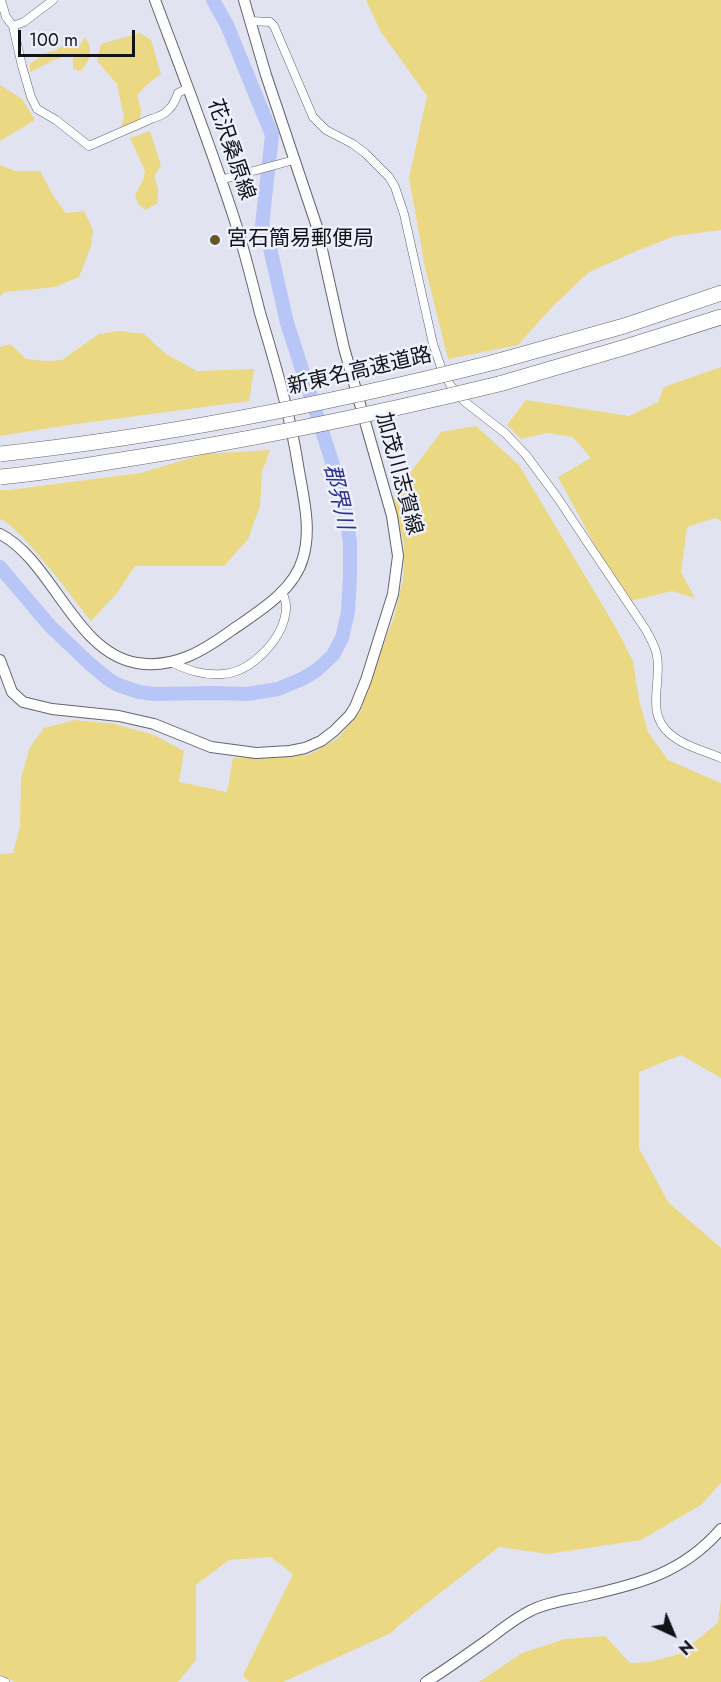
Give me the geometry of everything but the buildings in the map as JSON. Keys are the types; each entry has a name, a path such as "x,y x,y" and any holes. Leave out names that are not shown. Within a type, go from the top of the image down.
{"highway":[{"name":"新東名高速道路","path":"0,454 168,432 396,387 624,326 721,293"},
{"name":"新東名高速道路","path":"0,477 172,452 280,433 400,408 499,384 721,317"}],"main road":[{"name":"花沢桑原線","path":"0,534 20,548 90,634 106,649 137,663 170,662 186,658 210,646 282,591 298,570 303,559 307,523 293,438 276,367 225,179 155,0"},
{"name":"加茂川志賀線","path":"0,660 12,692 23,702 52,709 119,716 154,724 211,747 237,751 256,753 305,748 321,741 334,731 355,707 393,594 398,556 397,542 392,516 344,348 317,227 290,161 244,0"},
{"path":"426,1682 532,1610 555,1602 632,1586 654,1578 673,1569 693,1555 713,1539 721,1529"}],"street":[{"path":"1,0 6,16 13,26 22,66 37,109 56,120 89,146 151,119 161,117 173,107 178,93 188,88"},
{"path":"13,26 24,22 53,0"},
{"path":"251,21 270,21 274,26 313,117 326,130 365,153 391,180 404,213 433,344 443,373 465,402 505,432 526,455 557,497 646,630 657,653 655,708 660,722 671,735 721,758"},
{"path":"225,179 290,161"},
{"path":"170,662 193,672 224,674 240,670 251,663 275,639 287,607 282,591"},
{"path":"0,1680 4,1682"}],"shaded area":[{"path":"366,0 721,0 721,230 675,236 589,272 553,306 518,345 448,359 425,267 409,178 427,96 381,32"},
{"path":"140,33 151,40 161,74 137,95 141,109 140,122 120,129 124,118 117,84 97,61 101,44"},
{"path":"85,37 90,47 90,55 81,71 73,69 73,53 30,72 30,64 45,53 65,45 80,45"},
{"path":"0,85 22,99 35,120 0,141"},
{"path":"150,131 161,166 154,176 158,188 158,203 145,210 138,204 135,195 145,171 130,138"},
{"path":"0,165 15,171 40,171 66,213 84,211 93,230 91,246 79,277 55,287 5,292 0,296"},
{"path":"120,331 144,334 166,354 197,371 254,369 249,401 0,436 0,347 10,344 26,359 62,360 99,334"},
{"path":"721,367 721,521 715,518 687,527 681,572 695,598 672,591 626,602 558,477 591,458 573,437 547,433 521,439 507,425 526,400 629,416 658,402 664,387"},
{"path":"476,426 519,465 616,628 633,661 639,700 648,732 668,760 721,783 721,1078 681,1055 639,1072 639,1148 668,1202 721,1248 721,1483 701,1505 641,1540 548,1554 499,1547 391,1633 283,1682 249,1682 243,1675 293,1574 271,1557 229,1560 196,1585 196,1660 178,1682 15,1682 0,1674 0,854 13,853 20,827 21,778 30,747 44,728 74,720 115,724 154,735 184,751 179,782 227,792 233,758 308,755 337,739 360,712 394,617 403,579 404,543 392,501 441,432"},
{"path":"270,450 262,472 260,506 248,539 224,566 135,566 117,593 91,621 33,549 9,524 0,519 0,490 141,473 204,454"},
{"path":"721,1599 721,1682 479,1682 522,1653 565,1639 605,1636 630,1663 650,1662 679,1654 718,1623"}],"waterway":[{"name":"郡界川","path":"0,567 50,626 90,664 118,685 139,692 247,694 278,689 317,670 333,655 342,638 348,612 350,576 350,542 345,511 334,468 287,323 270,248 262,225 272,135 227,25 213,0"}],"place":[{"name":"宮石簡易郵便局","path":"215,240"}]}
